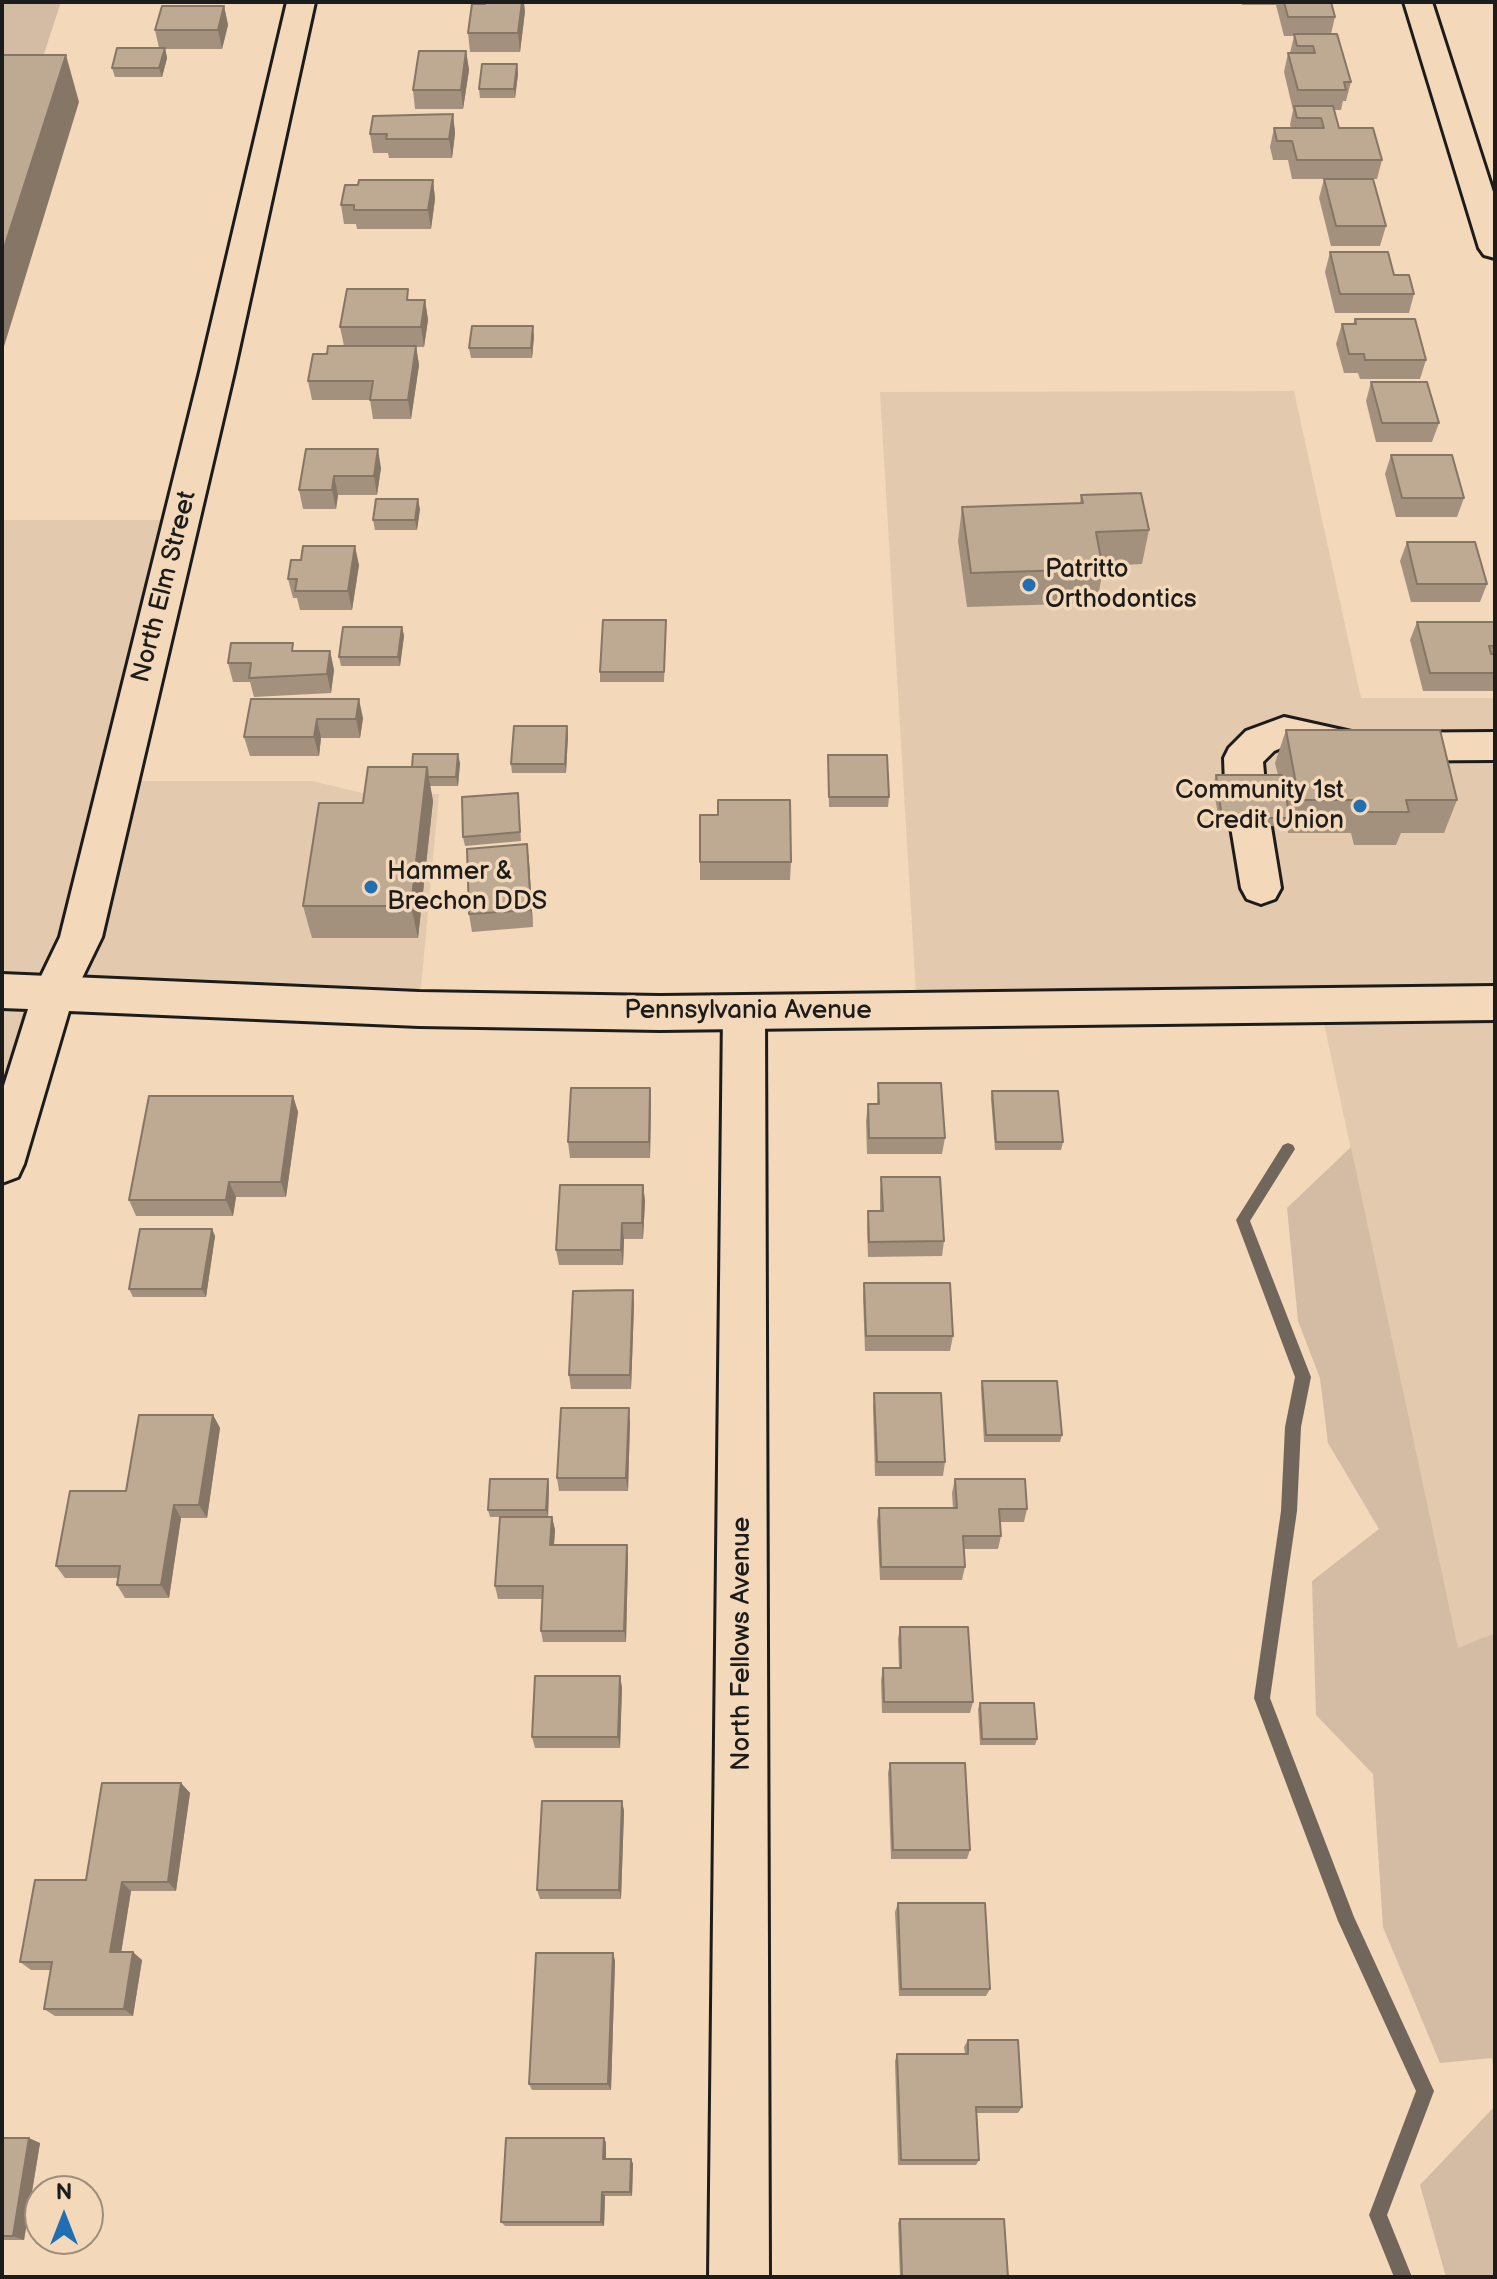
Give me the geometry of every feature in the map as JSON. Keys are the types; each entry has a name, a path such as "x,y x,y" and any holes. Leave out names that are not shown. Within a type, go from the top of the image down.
{"street":[{"name":"North Elm Street","path":"2,1164 53,995 81,937 217,372 301,2"},
{"path":"1418,2 1494,245"},
{"path":"1245,785 1243,758 1260,741 1284,731 1356,747 1495,746"},
{"path":"1251,827 1261,888"},
{"name":"Pennsylvania Avenue","path":"2,991 419,1009 744,1012 1495,1003"},
{"name":"North Fellows Avenue","path":"739,2277 744,1012"}],"shaded area":[{"path":"2,2 61,2 37,75 2,75"},
{"path":"1294,391 1361,698 1495,698 1495,1633 1458,1649 1320,1005 917,1010 880,392"},
{"path":"2,520 181,520 118,781 312,781 367,794 439,794 419,1009 53,995 2,1164"},
{"path":"1351,1147 1458,1648 1495,1633 1495,2081 1492,2058 1440,2063 1383,1927 1373,1774 1316,1715 1312,1581 1379,1529 1328,1443 1320,1378 1298,1321 1287,1208"},
{"path":"1495,2106 1495,2277 1446,2277 1420,2185"}],"building":[{"path":"522,2 518,33 468,33 472,4"},
{"path":"1284,2 1331,2 1335,17 1288,17"},
{"path":"162,6 224,6 218,30 155,30"},
{"path":"1294,34 1337,34 1351,82 1344,82 1346,90 1298,90 1288,53 1315,53 1313,46 1297,46"},
{"path":"117,48 165,48 159,68 112,68"},
{"path":"419,51 466,51 461,90 413,90"},
{"path":"2,55 66,55 2,254"},
{"path":"482,64 517,64 514,89 479,89"},
{"path":"1294,106 1333,106 1339,128 1373,128 1382,160 1297,160 1292,141 1277,141 1274,128 1324,128 1321,118 1297,118"},
{"path":"453,114 449,139 386,139 387,134 370,134 373,116"},
{"path":"1324,179 1373,179 1386,226 1336,226"},
{"path":"359,180 433,180 428,210 354,210 354,205 341,205 345,185 358,185"},
{"path":"1330,252 1388,252 1394,275 1409,275 1414,294 1340,294"},
{"path":"347,289 408,289 407,300 425,300 421,327 340,327"},
{"path":"1355,319 1415,319 1426,360 1365,360 1364,354 1349,354 1342,324 1356,324"},
{"path":"472,326 533,326 531,348 469,348"},
{"path":"328,346 416,346 408,400 370,400 373,381 308,381 313,354 327,354"},
{"path":"1371,382 1427,382 1439,423 1382,423"},
{"path":"306,449 378,449 374,476 334,476 332,490 299,490"},
{"path":"1391,455 1452,455 1464,498 1402,498"},
{"path":"1141,493 1149,530 1096,532 1103,569 971,573 962,507 1083,503 1081,495"},
{"path":"376,499 418,499 415,520 373,520"},
{"path":"1407,542 1475,542 1487,584 1417,584"},
{"path":"303,546 355,546 348,591 295,591 297,579 288,579 291,560 301,560"},
{"path":"603,620 666,620 664,672 600,672"},
{"path":"1417,622 1495,622 1495,646 1489,646 1491,654 1495,654 1495,673 1430,673"},
{"path":"343,627 402,627 398,657 339,657"},
{"path":"231,643 293,643 292,651 330,651 327,674 249,678 251,663 228,663"},
{"path":"251,699 359,699 356,719 317,719 314,737 244,737"},
{"path":"514,726 567,726 565,764 511,764"},
{"path":"1286,730 1440,730 1457,800 1406,800 1409,812 1366,812 1363,800 1299,800"},
{"path":"413,754 458,754 456,777 428,777 427,767 412,767"},
{"path":"828,755 887,755 889,797 829,797"},
{"name":"Hammer & Brechon DDS","path":"368,767 427,767 411,906 303,906 319,803 363,803"},
{"path":"1216,775 1282,775 1290,818 1222,818"},
{"path":"518,793 520,832 463,837 462,797"},
{"path":"718,800 790,800 791,862 700,862 700,815 718,815"},
{"path":"527,844 531,910 469,914 467,849"},
{"path":"878,1083 941,1083 945,1138 869,1138 868,1104 879,1104"},
{"path":"571,1088 650,1088 649,1142 568,1142"},
{"path":"992,1091 1058,1091 1063,1142 996,1142"},
{"path":"149,1096 293,1096 281,1182 229,1182 226,1200 129,1200"},
{"path":"881,1177 940,1177 944,1241 869,1242 868,1211 883,1211"},
{"path":"560,1185 643,1185 642,1223 622,1223 621,1250 556,1250"},
{"path":"140,1229 212,1229 202,1289 129,1289"},
{"path":"864,1283 950,1283 953,1336 866,1336"},
{"path":"633,1290 630,1375 569,1375 573,1291"},
{"path":"982,1381 1057,1381 1062,1435 986,1435"},
{"path":"874,1393 941,1393 945,1462 877,1462"},
{"path":"561,1408 629,1408 626,1478 557,1478"},
{"path":"139,1415 213,1415 199,1505 174,1505 161,1585 117,1585 120,1566 56,1566 70,1491 126,1491"},
{"path":"490,1479 548,1479 546,1510 488,1510"},
{"path":"955,1479 1025,1479 1027,1509 999,1509 1001,1536 963,1536 965,1567 881,1567 879,1508 957,1508"},
{"path":"500,1517 552,1517 550,1545 627,1545 624,1631 541,1631 543,1586 495,1586"},
{"path":"900,1627 968,1627 973,1702 884,1702 883,1668 901,1668"},
{"path":"535,1676 620,1676 618,1737 532,1737"},
{"path":"980,1703 1034,1703 1037,1739 982,1739"},
{"path":"890,1763 965,1763 970,1850 893,1850"},
{"path":"102,1783 181,1783 168,1882 122,1882 110,1952 133,1952 124,2009 44,2009 52,1962 20,1962 35,1880 86,1880"},
{"path":"542,1801 622,1801 619,1890 537,1890"},
{"path":"898,1903 985,1903 990,1989 901,1989"},
{"path":"536,1953 613,1953 608,2084 529,2084"},
{"path":"968,2040 1018,2040 1022,2107 976,2107 979,2160 901,2160 897,2054 968,2054"},
{"path":"2,2138 29,2138 13,2236 2,2236"},
{"path":"506,2138 604,2138 603,2159 631,2159 630,2192 602,2192 601,2222 501,2222"},
{"path":"900,2219 1004,2219 1008,2277 902,2277"}],"waterway":[{"path":"1288,1149 1243,1220 1303,1377 1293,1427 1289,1511 1262,1698 1347,1921 1425,2091 1378,2215 1403,2277"}],"place":[{"name":"Patritto Orthodontics","path":"1029,585"},
{"name":"Community 1st Credit Union","path":"1360,806"},
{"name":"Hammer & Brechon DDS","path":"371,887"}]}
